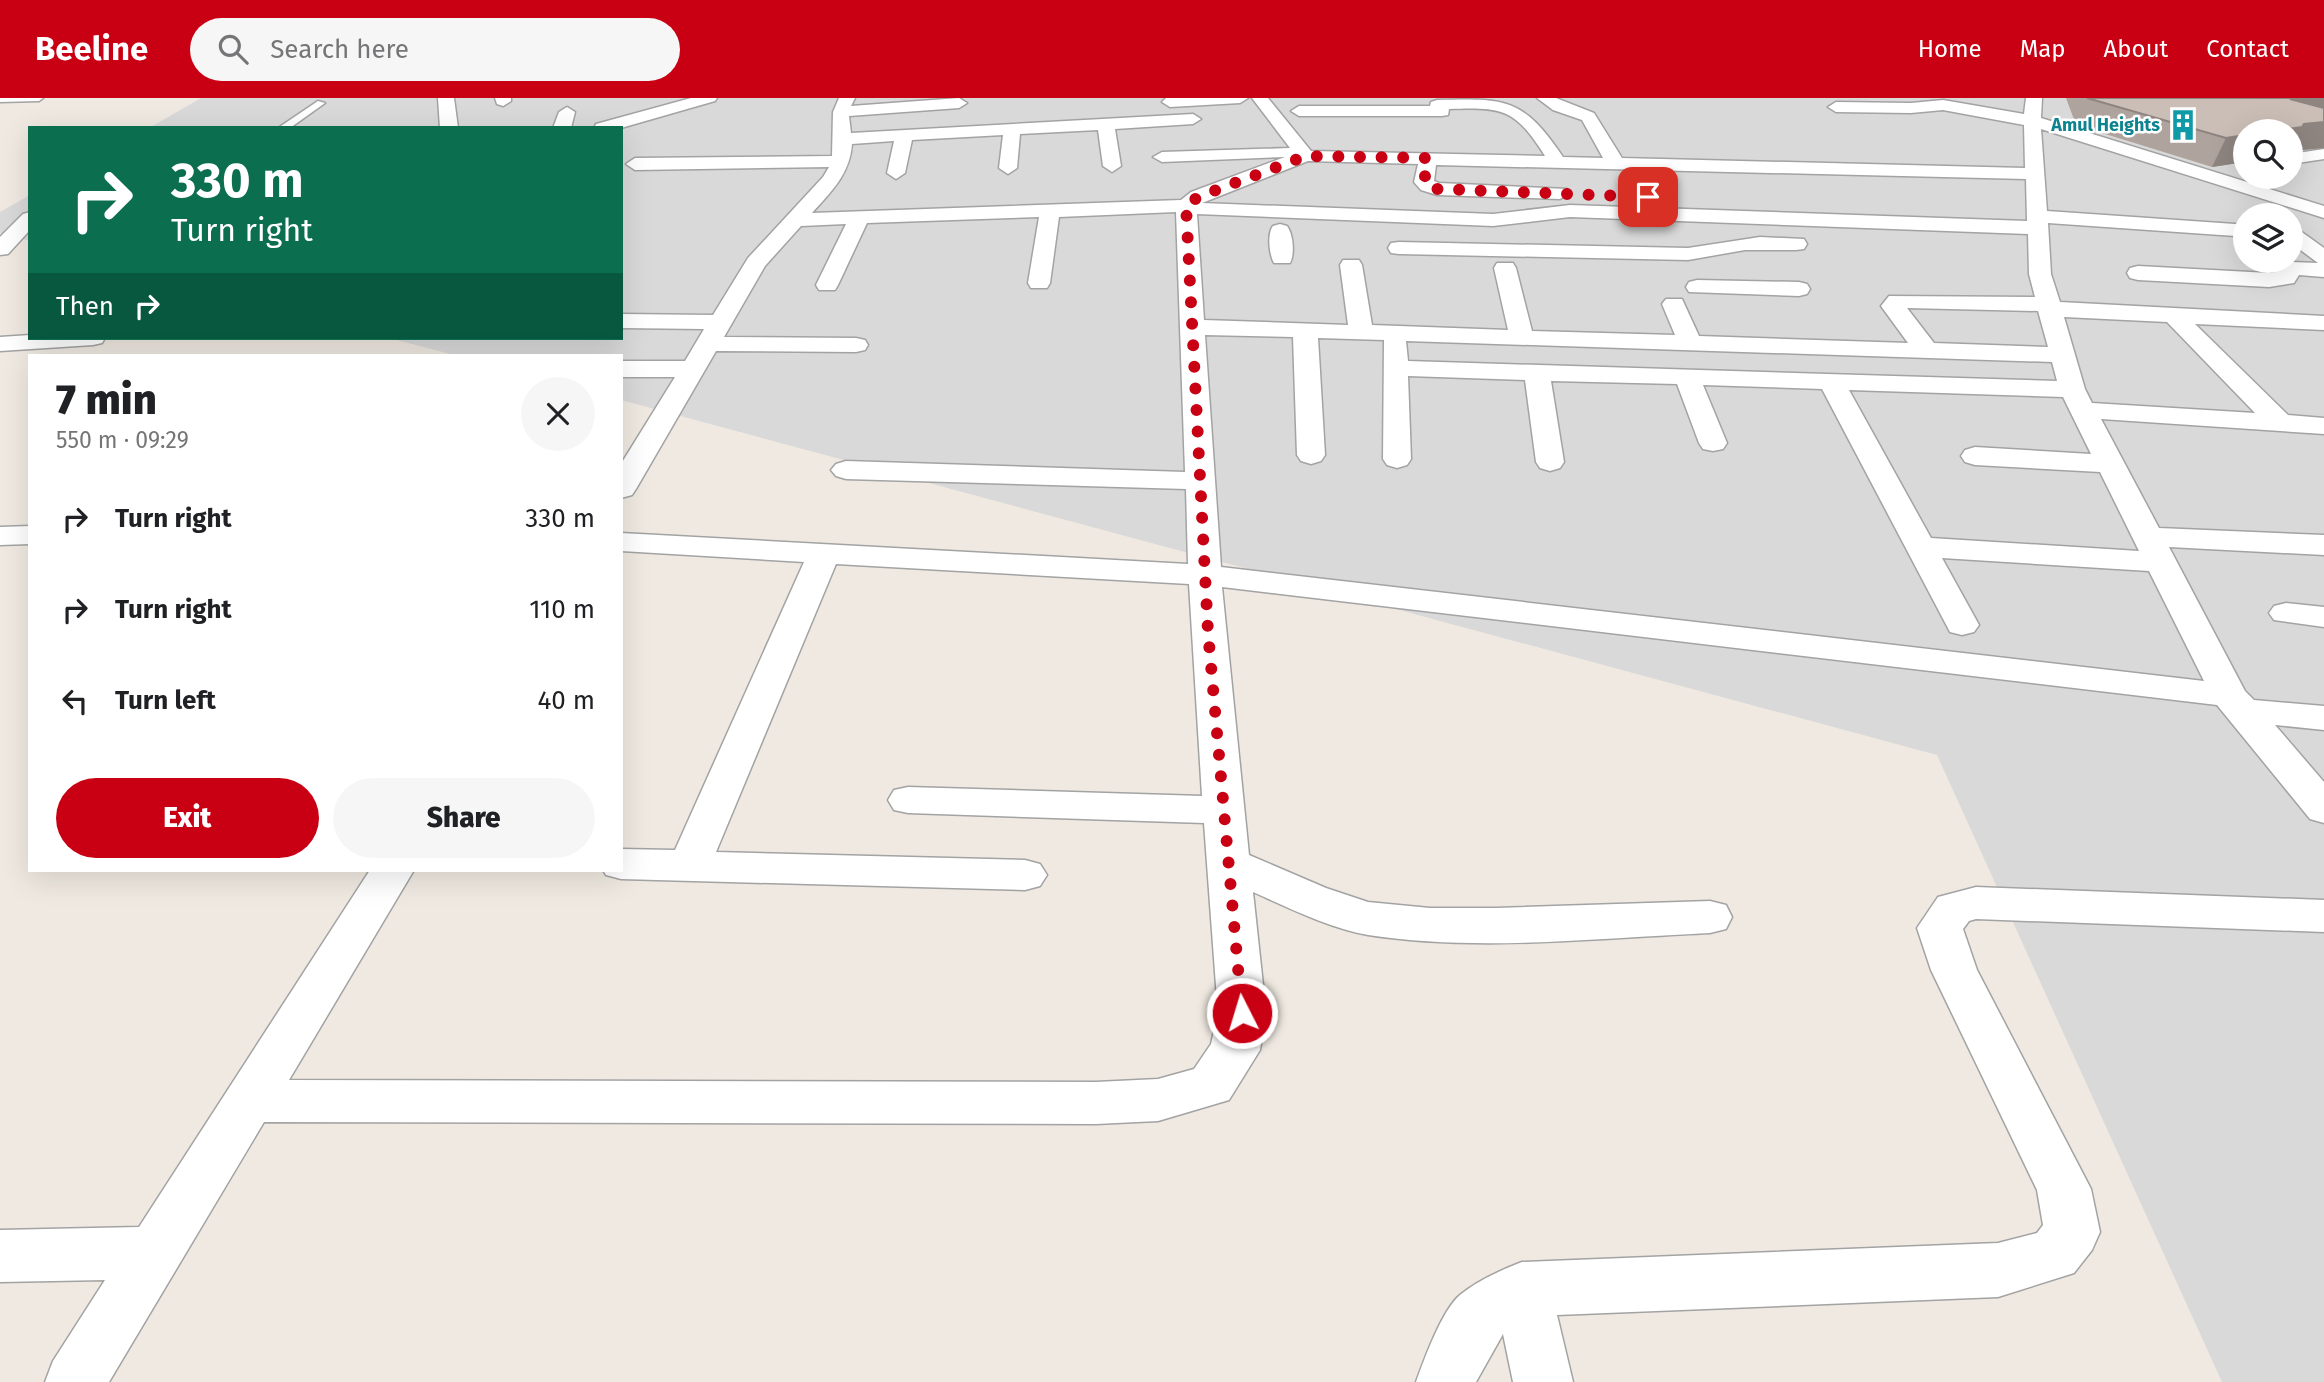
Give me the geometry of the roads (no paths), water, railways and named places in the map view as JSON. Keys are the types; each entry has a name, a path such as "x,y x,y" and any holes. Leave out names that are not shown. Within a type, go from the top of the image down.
{"street":[{"path":"446,98 449,126"},
{"path":"609,126 709,98"},
{"path":"1170,102 1240,98"},
{"path":"1545,98 1559,107 1588,117 1615,162"},
{"path":"1877,98 1911,108"},
{"path":"1162,158 1290,128 1444,116 1506,104 1526,116 1557,161"},
{"path":"1836,107 1911,108 1943,105 2033,110 2198,173 2322,211"},
{"path":"635,163 961,106 1122,108 1136,123"},
{"path":"2033,110 2035,174 2031,238 2078,400 2236,703 2324,809"},
{"path":"1444,116 1468,158"},
{"path":"842,127 904,136 1194,119"},
{"path":"1106,125 1112,166"},
{"path":"248,1101 1096,1103 1157,1100 1211,1086 1235,1050 1242,1013 1205,575 1187,213 1198,197 1290,128 1408,126"},
{"path":"623,486 755,263 831,180 842,127"},
{"path":"1290,128 1428,158 2035,174"},
{"path":"1008,168 1012,130"},
{"path":"896,173 904,136"},
{"path":"2303,157 2324,154"},
{"path":"1428,158 1424,182 1437,189 1701,198 1713,216"},
{"path":"1677,164 1693,187"},
{"path":"2198,173 2233,168"},
{"path":"793,220 1050,211 1493,220 1570,211 1713,216 2031,238 2211,211 2322,211"},
{"path":"1039,283 1050,211"},
{"path":"2211,211 2233,228"},
{"path":"1187,213 1280,230 1374,234"},
{"path":"827,285 860,217"},
{"path":"2174,218 2233,232"},
{"path":"2174,218 2232,278"},
{"path":"0,250 28,220"},
{"path":"1280,230 1282,258"},
{"path":"2303,242 2324,258"},
{"path":"1399,248 1688,254 1713,253 1738,245 1760,243 1816,245"},
{"path":"0,250 28,248"},
{"path":"1351,264 1361,333"},
{"path":"2303,267 2324,270"},
{"path":"1505,268 1522,338"},
{"path":"2138,272 2232,278 2286,278 2289,273"},
{"path":"1697,287 1799,289"},
{"path":"1743,288 1781,346"},
{"path":"1927,351 1893,306 1896,301 2288,321 2320,333"},
{"path":"1674,304 1690,343"},
{"path":"2174,315 2280,423"},
{"path":"623,321 720,322"},
{"path":"1193,327 2063,355"},
{"path":"1305,331 1311,455"},
{"path":"1395,334 1397,458"},
{"path":"0,344 62,340"},
{"path":"708,344 856,345"},
{"path":"1396,368 1831,382 2078,400 2324,426"},
{"path":"623,369 693,369"},
{"path":"1537,372 1550,462"},
{"path":"1687,377 1713,443"},
{"path":"1831,382 1962,625"},
{"path":"1975,456 2111,464"},
{"path":"846,470 1200,481"},
{"path":"0,536 28,536"},
{"path":"623,542 1205,575 2236,703 2324,718"},
{"path":"1920,547 2155,549 2324,545"},
{"path":"689,866 824,554"},
{"path":"2286,613 2324,617"},
{"path":"908,800 1224,810"},
{"path":"1228,863 1310,899 1366,918 1430,924 1496,925 1710,917"},
{"path":"623,864 1025,874"},
{"path":"75,1382 390,872"},
{"path":"1446,1382 1455,1358 1479,1315 1522,1289 1998,1270 2054,1255 2072,1232 2064,1189 1954,970 1940,929 1954,908 1976,903 2324,916"},
{"path":"0,1256 155,1253"},
{"path":"1522,1289 1544,1382"}],"lane":[{"path":"0,99 39,98"},
{"path":"286,126 321,103"}],"place":[{"name":"Amul Heights","path":"2183,125"}]}
